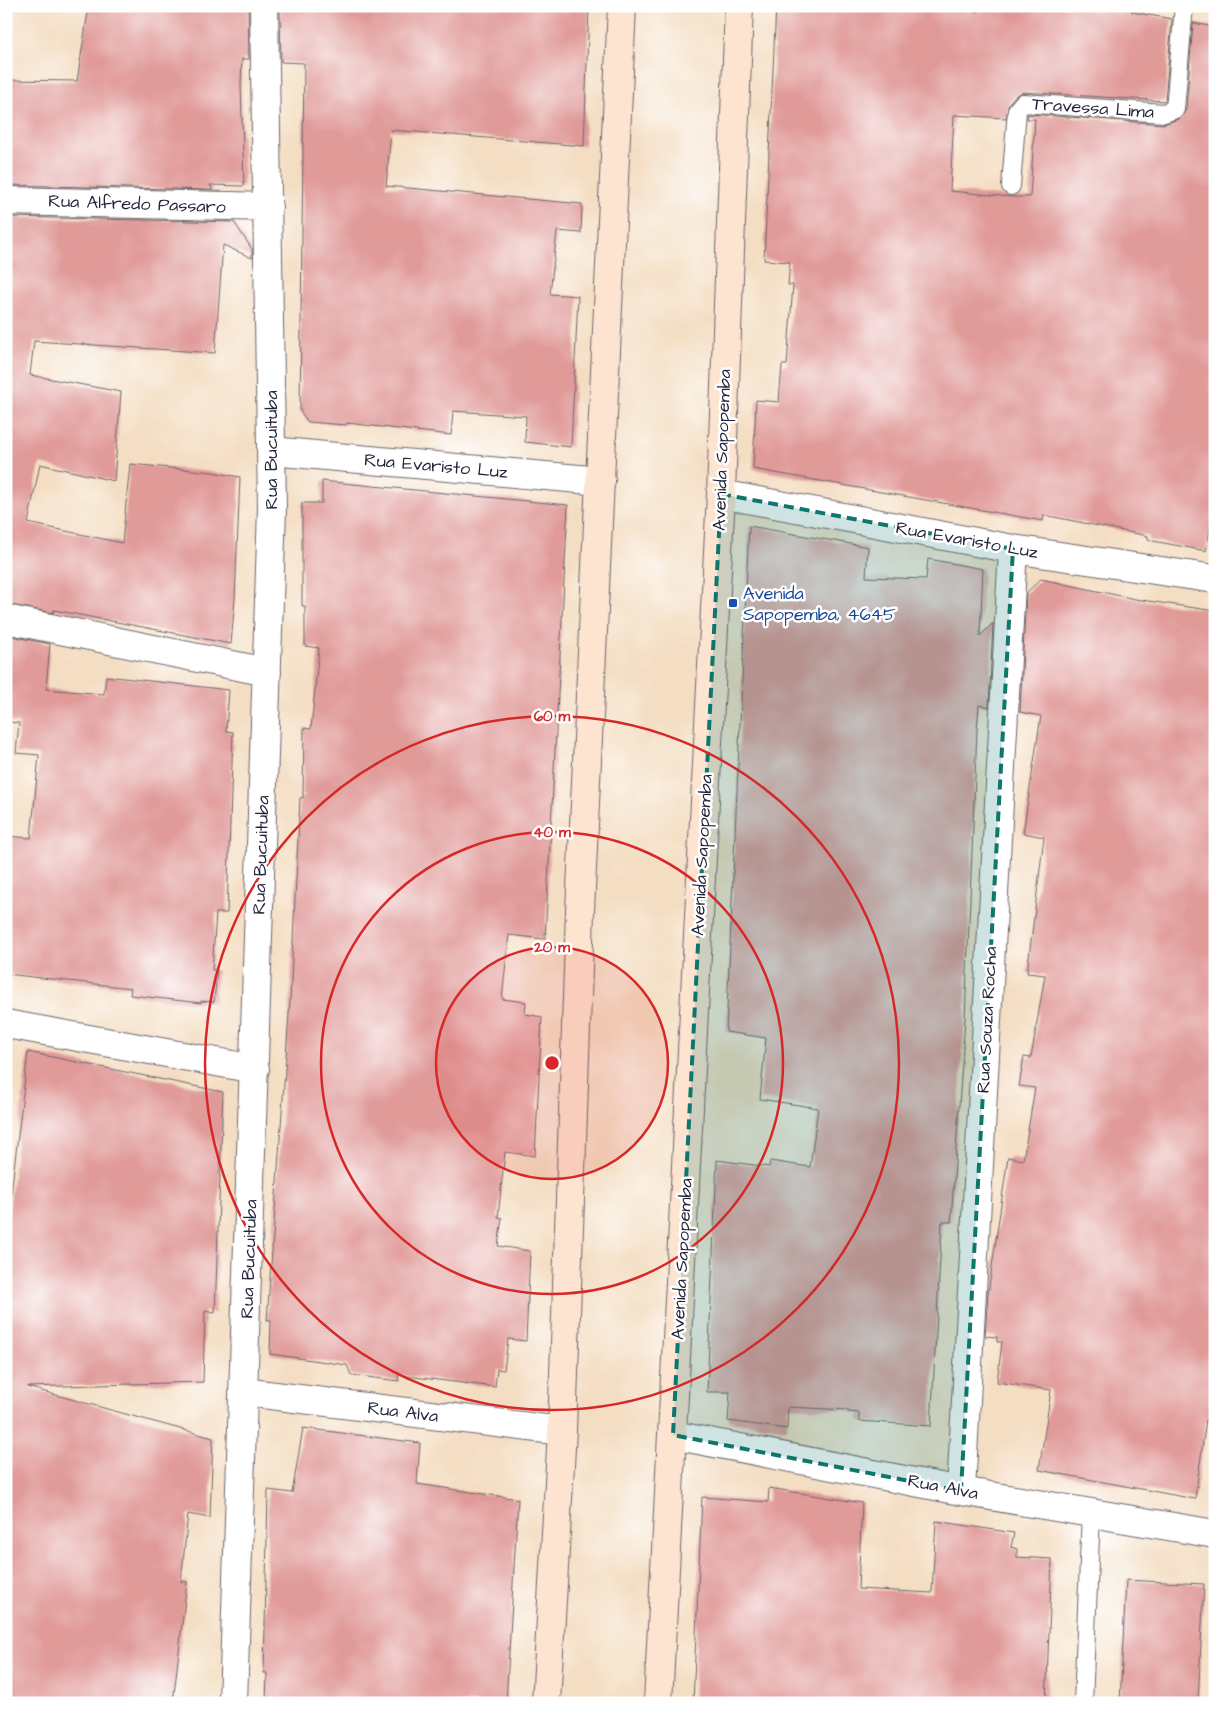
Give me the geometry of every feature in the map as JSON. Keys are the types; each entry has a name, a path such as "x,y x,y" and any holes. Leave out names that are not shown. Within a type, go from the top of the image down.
{"main road":[{"path":"546,1703 562,1431 580,911 622,6"},
{"name":"Avenida Sapopemba","path":"658,1703 721,494 739,6"}],"street":[{"name":"Rua Bucuituba","path":"233,1703 267,672 271,451 264,6"},
{"name":"Rua Alfredo Passaro","path":"6,200 268,207"},
{"name":"Rua Evaristo Luz","path":"271,451 601,481"},
{"name":"Rua Evaristo Luz","path":"721,494 1013,549 1215,579"},
{"name":"Rua Souza Rocha","path":"961,1491 1013,549"},
{"path":"6,620 267,672"},
{"path":"6,1024 255,1069"},
{"name":"Rua Alva","path":"244,1392 562,1431"},
{"name":"Rua Alva","path":"673,1435 961,1491 1215,1534"}],"lane":[{"name":"Travessa Lima","path":"1012,186 1017,110 1023,103 1164,113 1175,109 1184,6"},
{"path":"1083,1703 1091,1513"}],"highlighted area":[{"path":"721,494 1013,549 961,1491 673,1435"}],"building":[{"path":"89,6 248,6 249,59 242,59 241,84 244,186 210,185 213,190 6,185 6,80 77,81"},
{"path":"280,6 589,6 584,146 391,130 386,186 582,204 581,233 557,231 550,294 578,296 571,447 525,442 526,416 453,411 451,435 347,423 346,425 308,422 300,411 304,63 281,62"},
{"path":"776,6 950,6 979,12 981,6 1133,6 1132,12 1172,19 1165,101 1023,92 1015,96 1009,103 1006,118 954,115 950,191 1011,197 1030,197 1035,119 1027,119 1028,114 1163,124 1179,119 1186,110 1193,23 1215,27 1215,503 1206,551 1148,540 1148,536 1044,515 1043,521 753,469 756,400 779,402 782,365 787,365 793,285 788,285 790,262 764,260"},
{"path":"6,217 234,222 252,249 252,258 223,245 215,353 34,341 30,375 121,392 114,481 40,464 28,523 122,543 130,464 212,472 240,477 235,599 231,644 54,610 53,613 6,604"},
{"path":"322,481 568,505 545,939 509,935 502,999 526,1002 525,1014 542,1017 535,1156 505,1152 498,1217 502,1218 498,1246 530,1251 526,1341 508,1339 504,1370 497,1369 495,1387 398,1375 399,1381 351,1375 347,1365 270,1354 271,1320 267,1320 290,1001 300,798 303,798 304,728 311,729 319,648 305,646 305,606 302,606 302,503 322,503"},
{"path":"749,526 868,547 866,577 926,579 928,559 983,569 980,636 993,623 989,707 979,705 965,1019 951,1222 942,1222 931,1426 859,1421 859,1413 848,1412 848,1410 788,1407 787,1429 728,1421 730,1392 707,1392 717,1160 769,1167 770,1161 810,1167 818,1108 760,1099 766,1038 726,1032"},
{"path":"1041,579 1135,599 1215,611 1215,1421 1206,1420 1195,1499 1039,1470 1051,1390 997,1382 1002,1342 997,1342 997,1337 985,1336 988,1294 1008,1157 1023,1160 1035,1088 1019,1086 1024,1057 1031,1058 1045,975 1027,973 1044,837 1023,833 1041,716 1020,712 1026,593"},
{"path":"6,635 50,644 46,689 104,694 106,676 229,690 226,731 233,732 227,913 216,913 212,970 217,970 214,1002 201,1001 201,1003 130,995 131,988 6,974 6,836 31,838 39,755 16,753 19,723 6,722"},
{"path":"28,1052 223,1092 215,1313 205,1311 203,1382 27,1387 213,1438 210,1518 188,1514 181,1582 187,1582 173,1703 6,1703 6,1236"},
{"path":"303,1428 420,1443 417,1484 518,1499 506,1703 266,1703 267,1673 264,1673 268,1490 292,1493"},
{"path":"769,1488 862,1503 858,1589 932,1593 936,1521 1014,1533 1011,1547 1017,1549 1017,1557 1052,1559 1046,1703 693,1703 702,1497 768,1502"},
{"path":"1126,1580 1204,1584 1198,1703 1120,1703"}],"place":[{"name":"Avenida Sapopemba, 4645","path":"733,603"}]}
